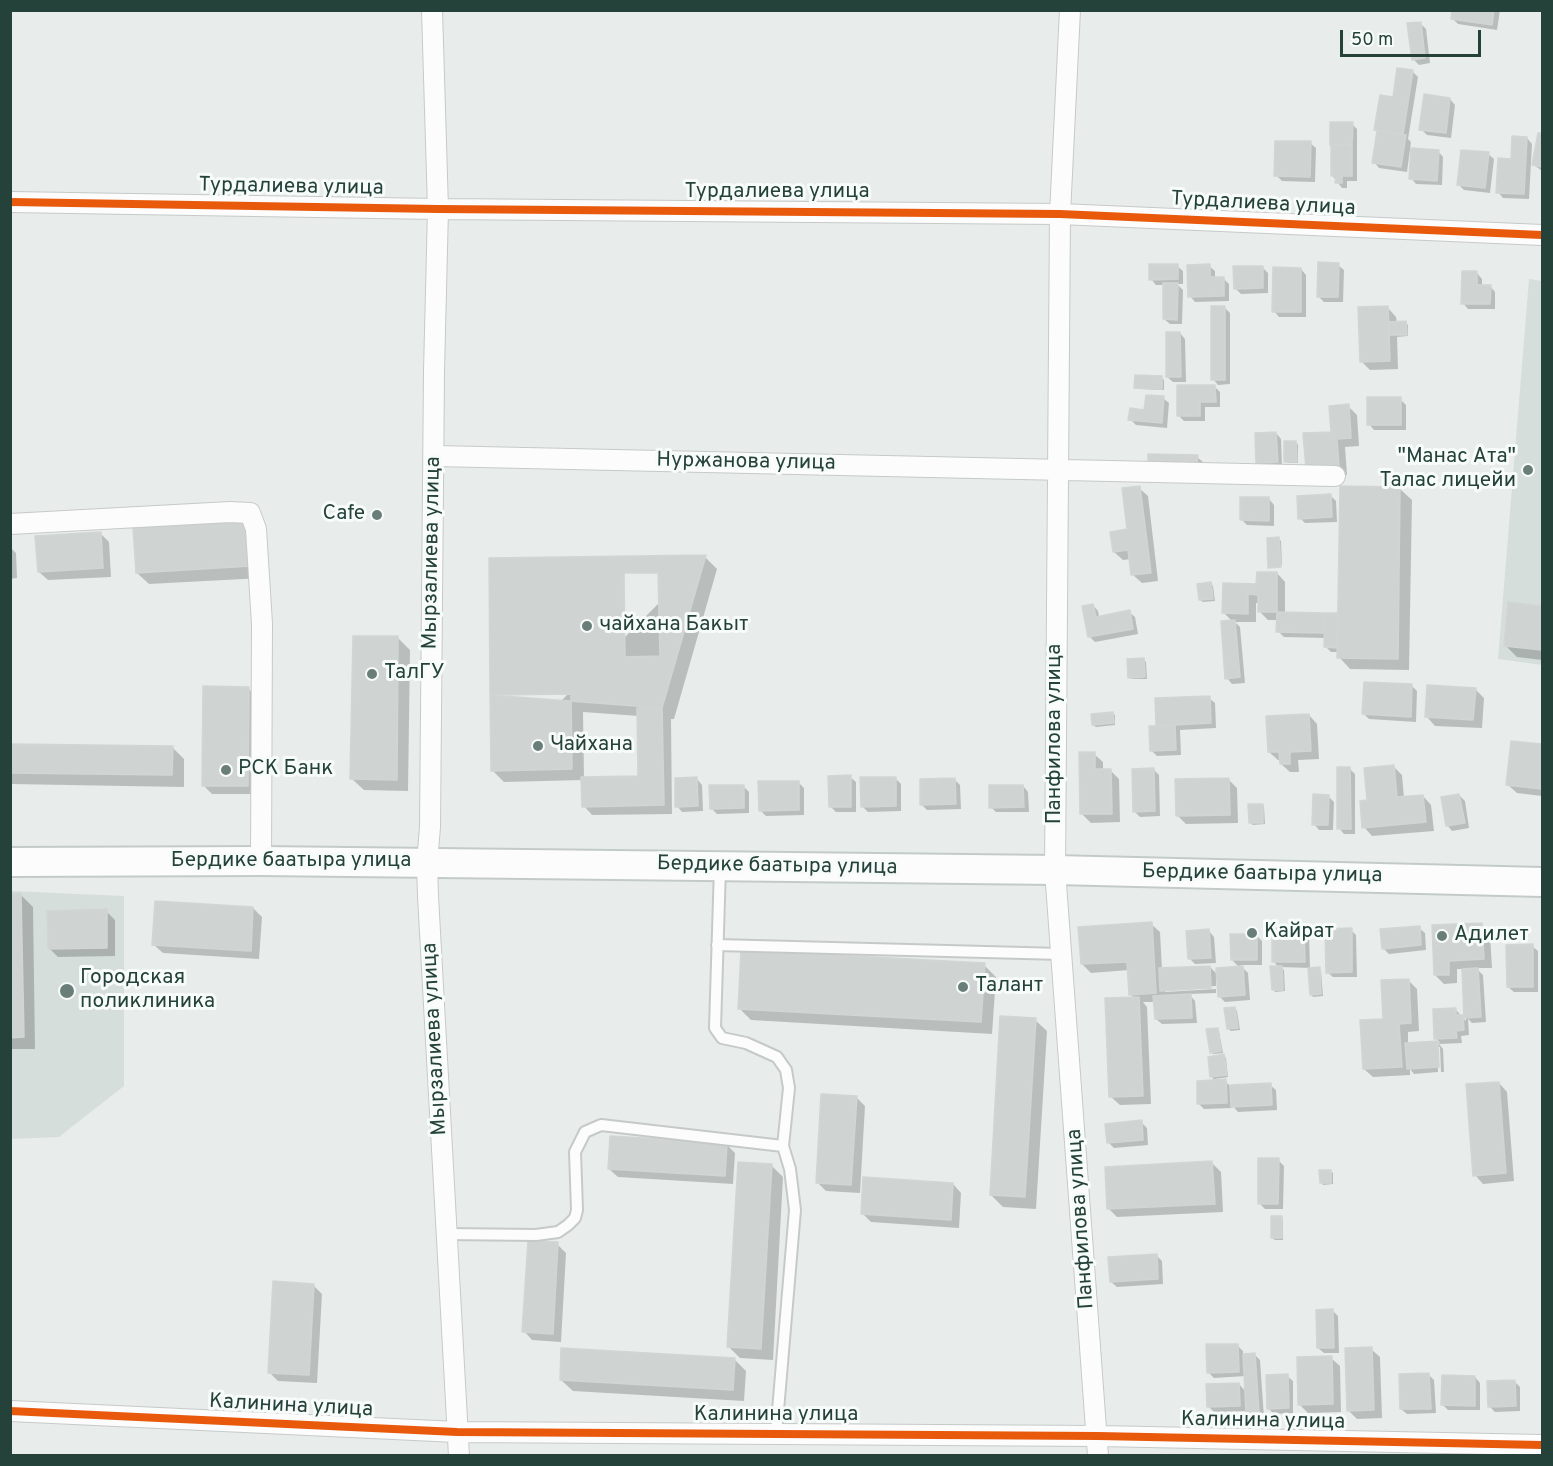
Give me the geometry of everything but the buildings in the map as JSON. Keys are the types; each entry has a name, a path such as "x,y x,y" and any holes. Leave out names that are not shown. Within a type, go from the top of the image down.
{"street":[{"name":"Мырзалиева улица","path":"432,10 438,208 434,372 430,826 427,863 459,1455"},
{"name":"Панфилова улица","path":"1070,10 1060,214 1055,870 1098,1446"},
{"name":"Турдалиева улица","path":"10,202 1060,214 1542,235"},
{"name":"Нуржанова улица","path":"435,456 1335,476"},
{"path":"10,524 230,512 250,513 256,529 262,624 261,861"},
{"name":"Бердике баатыра улица","path":"10,862 261,861 1055,870 1542,882"},
{"name":"Калинина улица","path":"10,1411 457,1432 776,1434 1098,1446 1542,1445"}],"lane":[{"path":"720,866 715,1028 723,1038 746,1043 777,1057 786,1070 789,1088 783,1146 790,1169 795,1209 776,1434"},
{"path":"717,945 1062,954"},
{"path":"446,1234 536,1235 558,1232 568,1226 576,1218 577,1210 575,1152 585,1132 601,1125 783,1146"}],"shaded area":[{"name":"\"Манас Ата\" Талас лицейи","path":"1529,279 1542,281 1542,665 1498,659"},
{"name":"Городская поликлиника","path":"11,891 124,896 124,1086 59,1137 11,1139"}],"cycle path":[{"path":"10,202 438,209 1060,214 1542,235"},
{"path":"10,1411 457,1432 1098,1436 1542,1445"}],"place":[{"name":"\"Манас Ата\" Талас лицейи","path":"1528,470"},
{"name":"Cafe","path":"377,515"},
{"name":"чайхана Бакыт","path":"587,626"},
{"name":"ТалГУ","path":"372,674"},
{"name":"Чайхана","path":"538,746"},
{"name":"РСК Банк","path":"226,770"},
{"name":"Кайрат","path":"1252,933"},
{"name":"Адилет","path":"1442,936"},
{"name":"Талант","path":"963,987"},
{"name":"Городская поликлиника","path":"67,991"}]}
